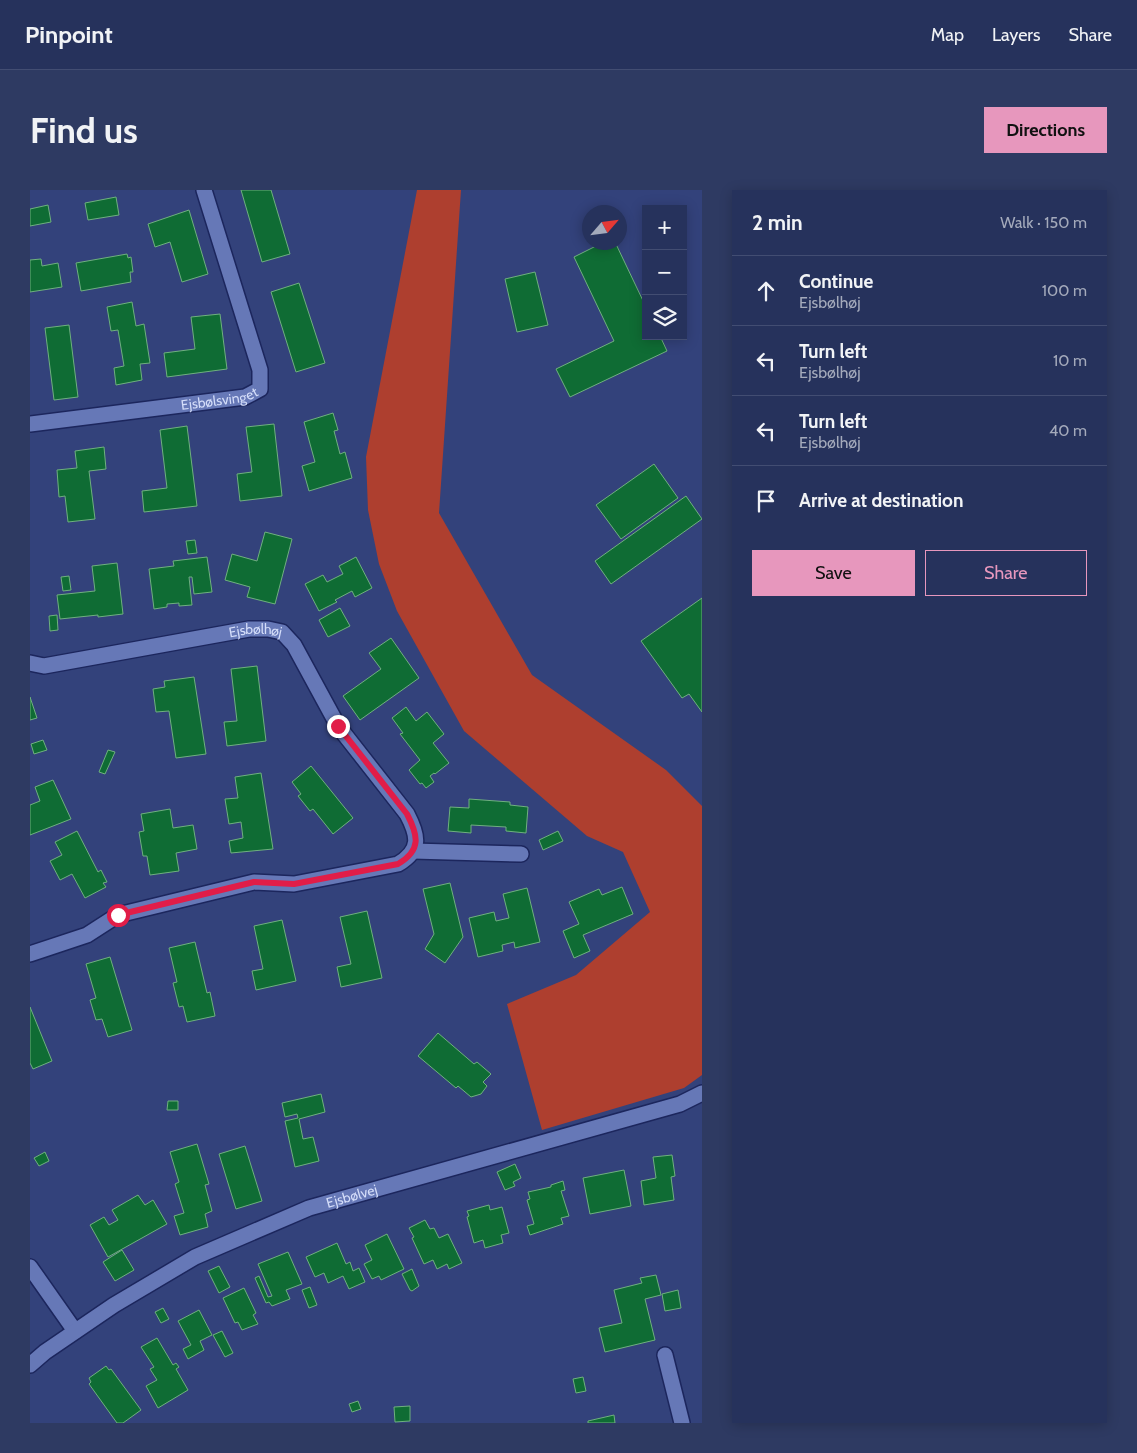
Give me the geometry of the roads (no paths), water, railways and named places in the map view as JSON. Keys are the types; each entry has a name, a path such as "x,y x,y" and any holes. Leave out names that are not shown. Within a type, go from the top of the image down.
{"street":[{"name":"Ejsbølsvinget","path":"30,424 245,396 260,389 260,370 204,190"},
{"name":"Ejsbølhøj","path":"30,663 44,666 249,628 282,632 294,645 338,726 407,814 414,829 416,842 413,851"},
{"path":"30,954 87,935 118,915 254,882 294,884 398,864 406,860 413,851 521,854"},
{"name":"Ejsbølvej","path":"30,1365 45,1352 114,1305 195,1257 310,1208 680,1104 702,1092"},
{"path":"30,1267 75,1331"},
{"path":"665,1355 682,1423"}]}
